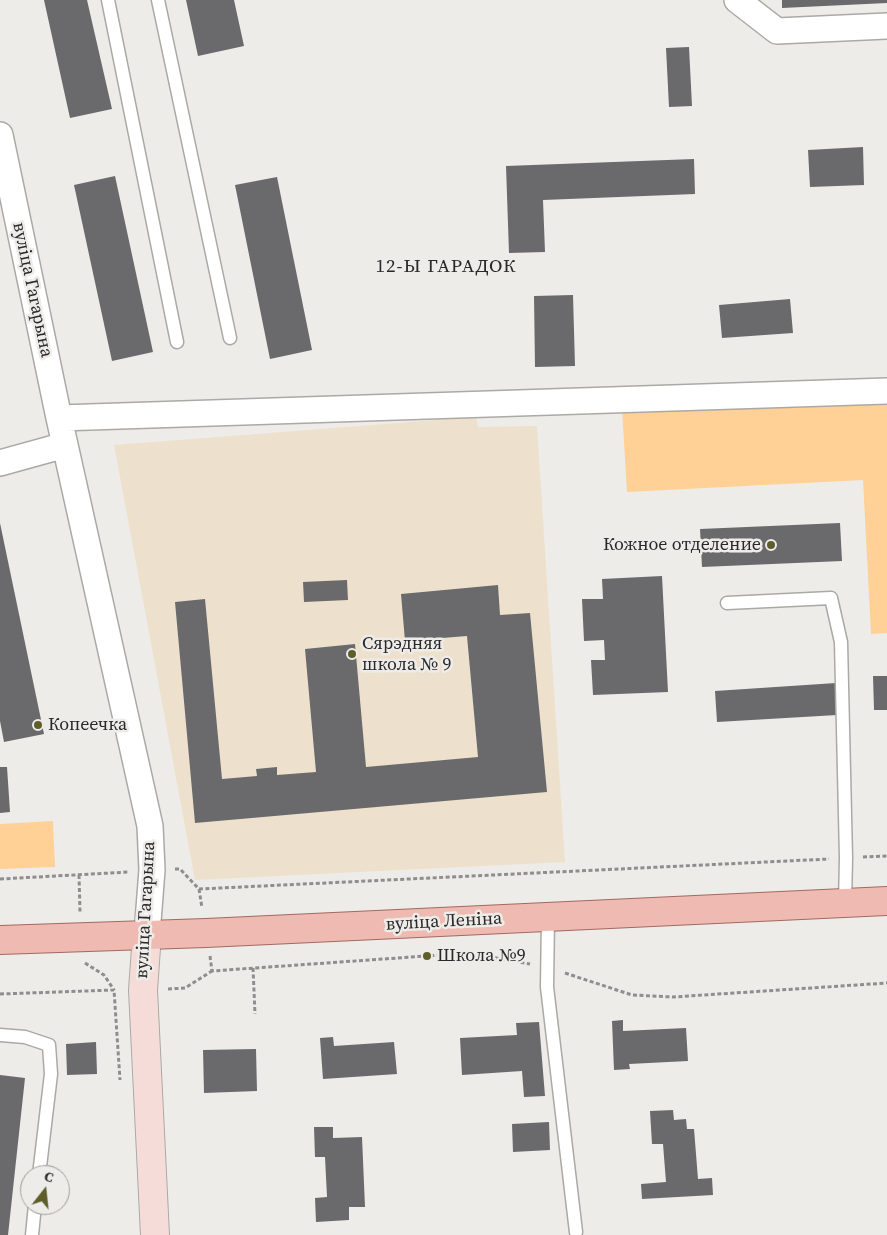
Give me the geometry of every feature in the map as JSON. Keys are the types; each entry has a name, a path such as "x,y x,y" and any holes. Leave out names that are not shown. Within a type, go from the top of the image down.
{"main road":[{"name":"вуліца Леніна","path":"0,940 548,918 887,901"},
{"name":"вуліца Гагарына","path":"147,934 143,990 155,1235"}],"street":[{"path":"737,0 777,31 887,26"},
{"name":"вуліца Гагарына","path":"0,135 59,418 150,826 152,870 147,934"},
{"path":"59,418 887,391"},
{"path":"0,463 65,445"}],"lane":[{"path":"108,0 177,342"},
{"path":"158,0 230,338"},
{"path":"727,603 831,598 841,642 846,858 845,903"},
{"path":"548,918 548,987 576,1232"},
{"path":"0,1035 25,1037 49,1045 51,1074 40,1165"},
{"path":"32,1235 35,1215"}],"path":[{"path":"199,889 887,856"},
{"path":"0,879 180,869 199,889 212,971"},
{"path":"0,994 185,988 212,971 469,953 548,967 632,995 673,997 887,983"},
{"path":"82,961 104,975 114,990"},
{"path":"253,968 255,1014"}],"shaded area":[{"path":"887,395 887,633 871,634 863,480 627,492 622,409"},
{"name":"Сярэдняя школа № 9","path":"476,417 478,427 537,426 565,862 195,880 114,445"},
{"path":"53,821 55,867 0,869 0,824"}],"building":[{"path":"44,0 87,0 112,109 70,118"},
{"path":"186,0 234,0 244,46 198,56"},
{"path":"782,0 887,0 887,3 782,8"},
{"path":"689,47 692,106 669,107 666,48"},
{"path":"863,147 864,185 810,187 808,150"},
{"path":"694,159 695,194 543,200 545,252 509,253 506,166"},
{"path":"115,176 153,352 112,361 74,185"},
{"path":"277,177 312,350 270,359 235,185"},
{"path":"573,295 575,366 535,367 534,296"},
{"path":"790,299 793,333 722,338 719,305"},
{"path":"0,523 44,734 4,742 0,721"},
{"name":"Кожное отделение","path":"840,523 842,561 702,567 700,529"},
{"path":"662,576 668,692 593,695 591,660 605,660 604,640 584,641 582,599 603,599 602,579"},
{"path":"347,580 348,600 304,602 303,582"},
{"path":"498,585 500,615 530,613 547,792 195,823 175,602 205,599 222,779 257,776 256,769 277,767 277,775 316,772 305,649 355,644 366,767 478,757 467,636 405,641 401,594"},
{"path":"873,676 887,676 887,710 874,710"},
{"path":"836,683 837,715 717,722 715,691"},
{"path":"0,767 7,767 10,812 0,813"},
{"path":"623,1020 623,1031 686,1028 688,1061 629,1064 630,1069 614,1070 612,1021"},
{"path":"539,1022 545,1096 524,1097 522,1071 462,1075 460,1038 517,1035 516,1023"},
{"path":"333,1037 334,1046 394,1042 397,1074 323,1079 320,1038"},
{"path":"96,1042 97,1074 67,1075 66,1044"},
{"path":"256,1049 257,1091 204,1093 203,1050"},
{"path":"0,1075 25,1078 8,1235 0,1235"},
{"path":"673,1110 674,1120 686,1119 687,1129 694,1129 698,1179 712,1178 713,1195 642,1199 641,1184 666,1182 663,1144 652,1144 650,1111"},
{"path":"549,1122 550,1150 513,1152 512,1124"},
{"path":"314,1127 333,1127 333,1138 362,1137 365,1207 349,1207 349,1220 316,1222 315,1198 327,1197 325,1157 315,1157"}],"place":[{"name":"Кожное отделение","path":"771,545"},
{"name":"Сярэдняя школа № 9","path":"352,654"},
{"name":"Копеечка","path":"38,725"},
{"name":"Школа №9","path":"427,956"}],"district":[{"name":"12-Ы ГАРАДОК","path":"446,267"}]}
